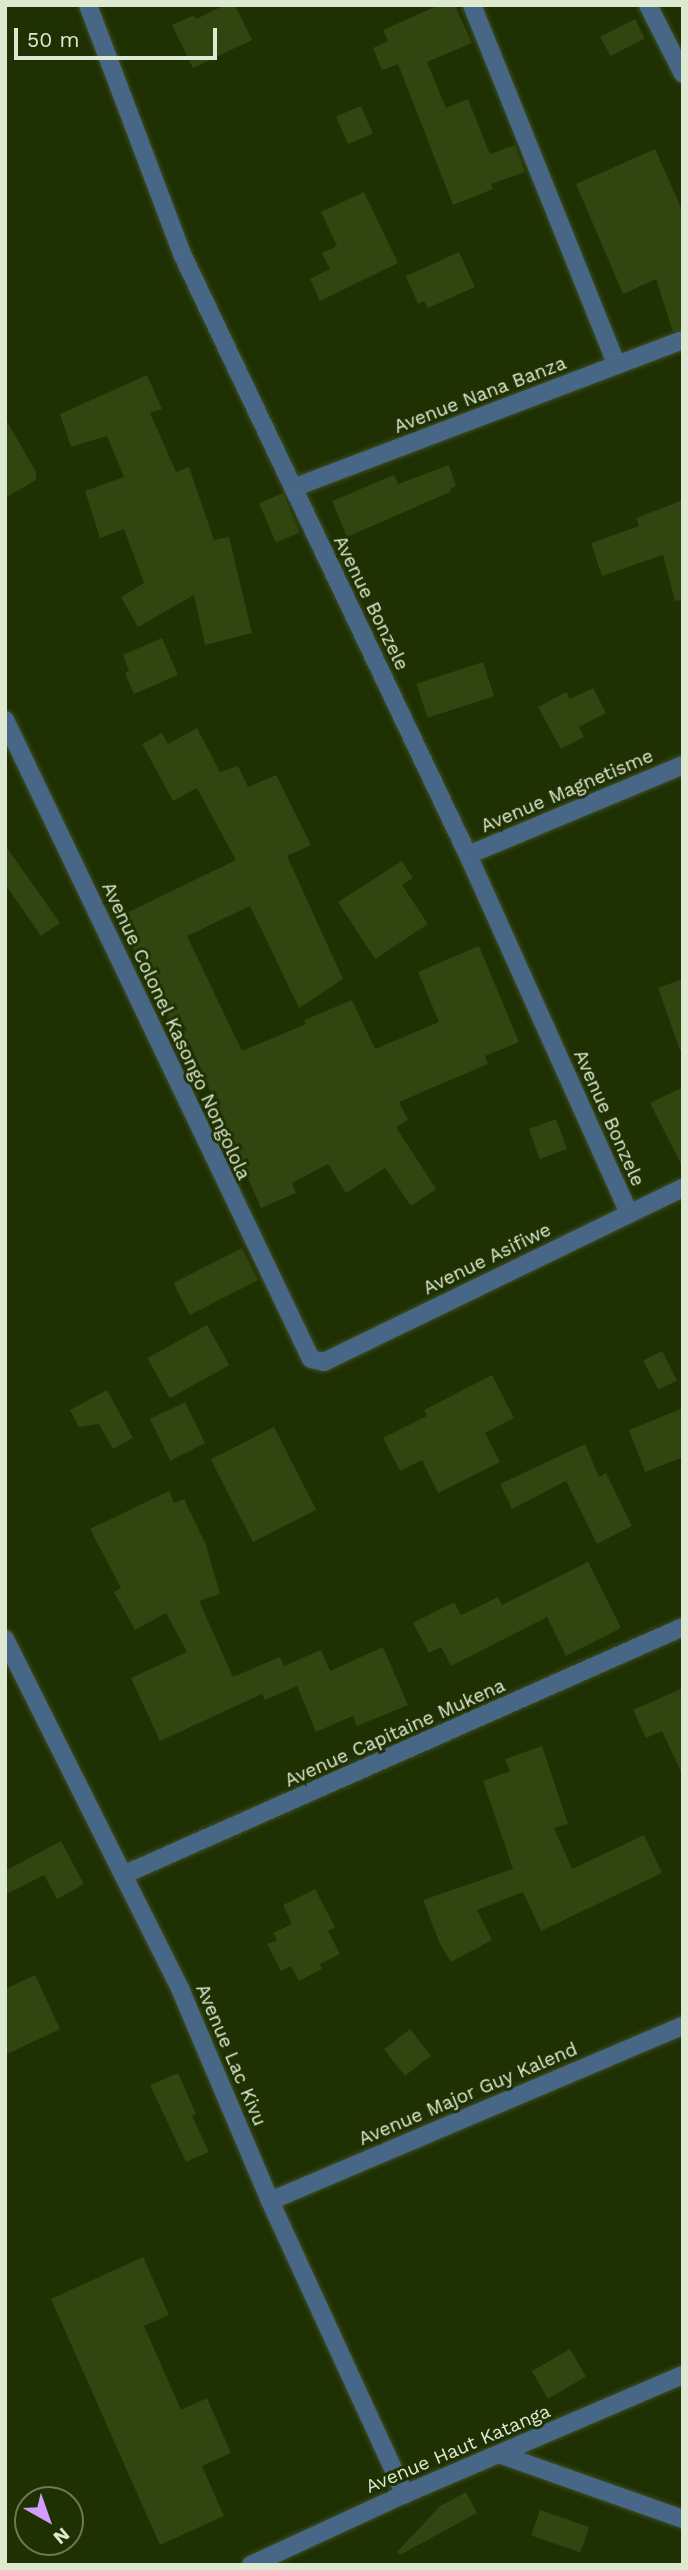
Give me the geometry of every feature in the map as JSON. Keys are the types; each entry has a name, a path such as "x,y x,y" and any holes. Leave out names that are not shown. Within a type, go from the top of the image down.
{"street":[{"name":"Avenue Bonzele","path":"88,5 183,256 468,855 629,1213"},
{"path":"472,5 617,365"},
{"path":"648,5 683,74"},
{"name":"Avenue Nana Banza","path":"293,488 683,340"},
{"name":"Avenue Colonel Kasongo Nongolola","path":"5,720 311,1359"},
{"name":"Avenue Magnetisme","path":"468,855 683,765"},
{"name":"Avenue Asifiwe","path":"311,1359 324,1362 683,1188"},
{"name":"Avenue Capitaine Mukena","path":"123,1875 683,1627"},
{"name":"Avenue Lac Kivu","path":"5,1639 181,1992 270,2201 405,2494"},
{"name":"Avenue Major Guy Kalend","path":"270,2201 683,2026"},
{"name":"Avenue Haut Katanga","path":"251,2565 405,2494 683,2375"},
{"path":"499,2454 683,2519"}],"building":[{"path":"225,5 235,5 252,40 193,68 172,25 194,15 196,19"},
{"path":"439,5 455,5 472,43 427,62 446,108 468,99 490,154 515,145 525,172 491,184 493,189 453,205 398,64 382,70 373,48 388,41 383,30"},
{"path":"635,19 645,39 610,56 600,37"},
{"path":"361,106 373,134 348,144 336,117"},
{"path":"655,149 683,212 683,329 673,332 656,279 623,294 576,184"},
{"path":"364,192 398,263 320,301 310,279 330,269 322,253 337,246 321,212"},
{"path":"459,252 475,287 428,308 424,301 418,304 406,276"},
{"path":"147,375 162,409 150,413 176,472 189,467 214,540 229,537 252,633 205,645 194,595 138,627 121,597 144,583 124,529 100,538 85,491 124,477 107,436 71,447 60,414"},
{"path":"5,418 36,472 36,480 5,498"},
{"path":"449,465 456,486 450,489 450,492 347,537 332,501 394,475 398,484"},
{"path":"283,493 300,533 276,543 259,503"},
{"path":"683,500 683,600 675,601 663,555 602,576 591,543 639,526 636,518"},
{"path":"162,638 178,675 134,694 125,673 129,671 123,655"},
{"path":"483,662 494,696 428,718 416,684"},
{"path":"593,688 606,713 579,727 584,737 561,749 538,707 566,692 570,699"},
{"path":"197,728 220,772 238,766 248,787 276,775 311,845 287,856 343,979 299,1008 250,906 187,936 242,1051 306,1024 304,1020 352,1000 375,1049 439,1022 418,972 479,946 519,1042 485,1056 488,1064 399,1102 408,1120 396,1127 436,1189 411,1206 385,1168 346,1193 328,1164 292,1183 296,1193 261,1208 190,1044 181,1048 118,917 236,860 197,788 173,801 142,744 162,733 168,744"},
{"path":"5,845 60,923 41,936 5,884"},
{"path":"402,861 413,878 402,885 428,924 375,959 338,902"},
{"path":"683,979 683,1050 680,1050 658,988"},
{"path":"683,1087 683,1168 650,1103"},
{"path":"556,1119 567,1149 540,1159 529,1129"},
{"path":"242,1248 258,1280 190,1315 173,1283"},
{"path":"207,1325 229,1365 170,1398 148,1358"},
{"path":"662,1351 677,1380 658,1390 643,1361"},
{"path":"492,1375 514,1418 485,1433 500,1462 438,1493 422,1460 400,1471 383,1438 427,1416 424,1410"},
{"path":"107,1390 133,1438 113,1449 99,1424 79,1427 70,1410"},
{"path":"185,1402 205,1443 170,1460 150,1419"},
{"path":"683,1408 683,1457 645,1472 629,1430"},
{"path":"274,1427 316,1510 253,1542 211,1459"},
{"path":"585,1444 599,1477 606,1473 632,1526 597,1544 566,1481 512,1509 500,1484"},
{"path":"169,1491 174,1503 184,1499 206,1545 220,1594 199,1601 233,1677 280,1657 284,1666 321,1650 330,1671 383,1647 408,1705 357,1726 353,1716 316,1732 297,1686 265,1700 262,1694 160,1741 131,1678 187,1652 166,1613 135,1630 114,1592 121,1588 90,1529"},
{"path":"588,1562 621,1628 566,1656 547,1617 451,1666 441,1647 429,1653 413,1623 454,1602 461,1615 498,1597 502,1605"},
{"path":"683,1688 683,1776 662,1731 646,1738 633,1710"},
{"path":"542,1746 568,1824 554,1828 572,1869 644,1835 662,1873 541,1931 523,1892 477,1910 492,1940 451,1962 440,1944 423,1900 513,1869 483,1781 510,1771 505,1759"},
{"path":"61,1841 84,1884 57,1899 44,1875 5,1895 5,1871"},
{"path":"315,1889 335,1927 328,1931 340,1954 320,1964 322,1969 299,1981 291,1966 281,1971 267,1944 277,1940 273,1933 292,1924 283,1905"},
{"path":"35,1975 60,2029 5,2055 5,1989"},
{"path":"410,2029 431,2056 405,2076 384,2049"},
{"path":"178,2073 196,2114 192,2116 209,2152 186,2162 150,2085"},
{"path":"143,2257 169,2315 144,2326 181,2410 207,2398 231,2453 202,2466 224,2516 160,2545 51,2299"},
{"path":"570,2349 586,2377 548,2399 532,2371"},
{"path":"466,2492 477,2513 400,2555 397,2552 440,2506"},
{"path":"540,2510 589,2527 580,2552 531,2536"}]}
